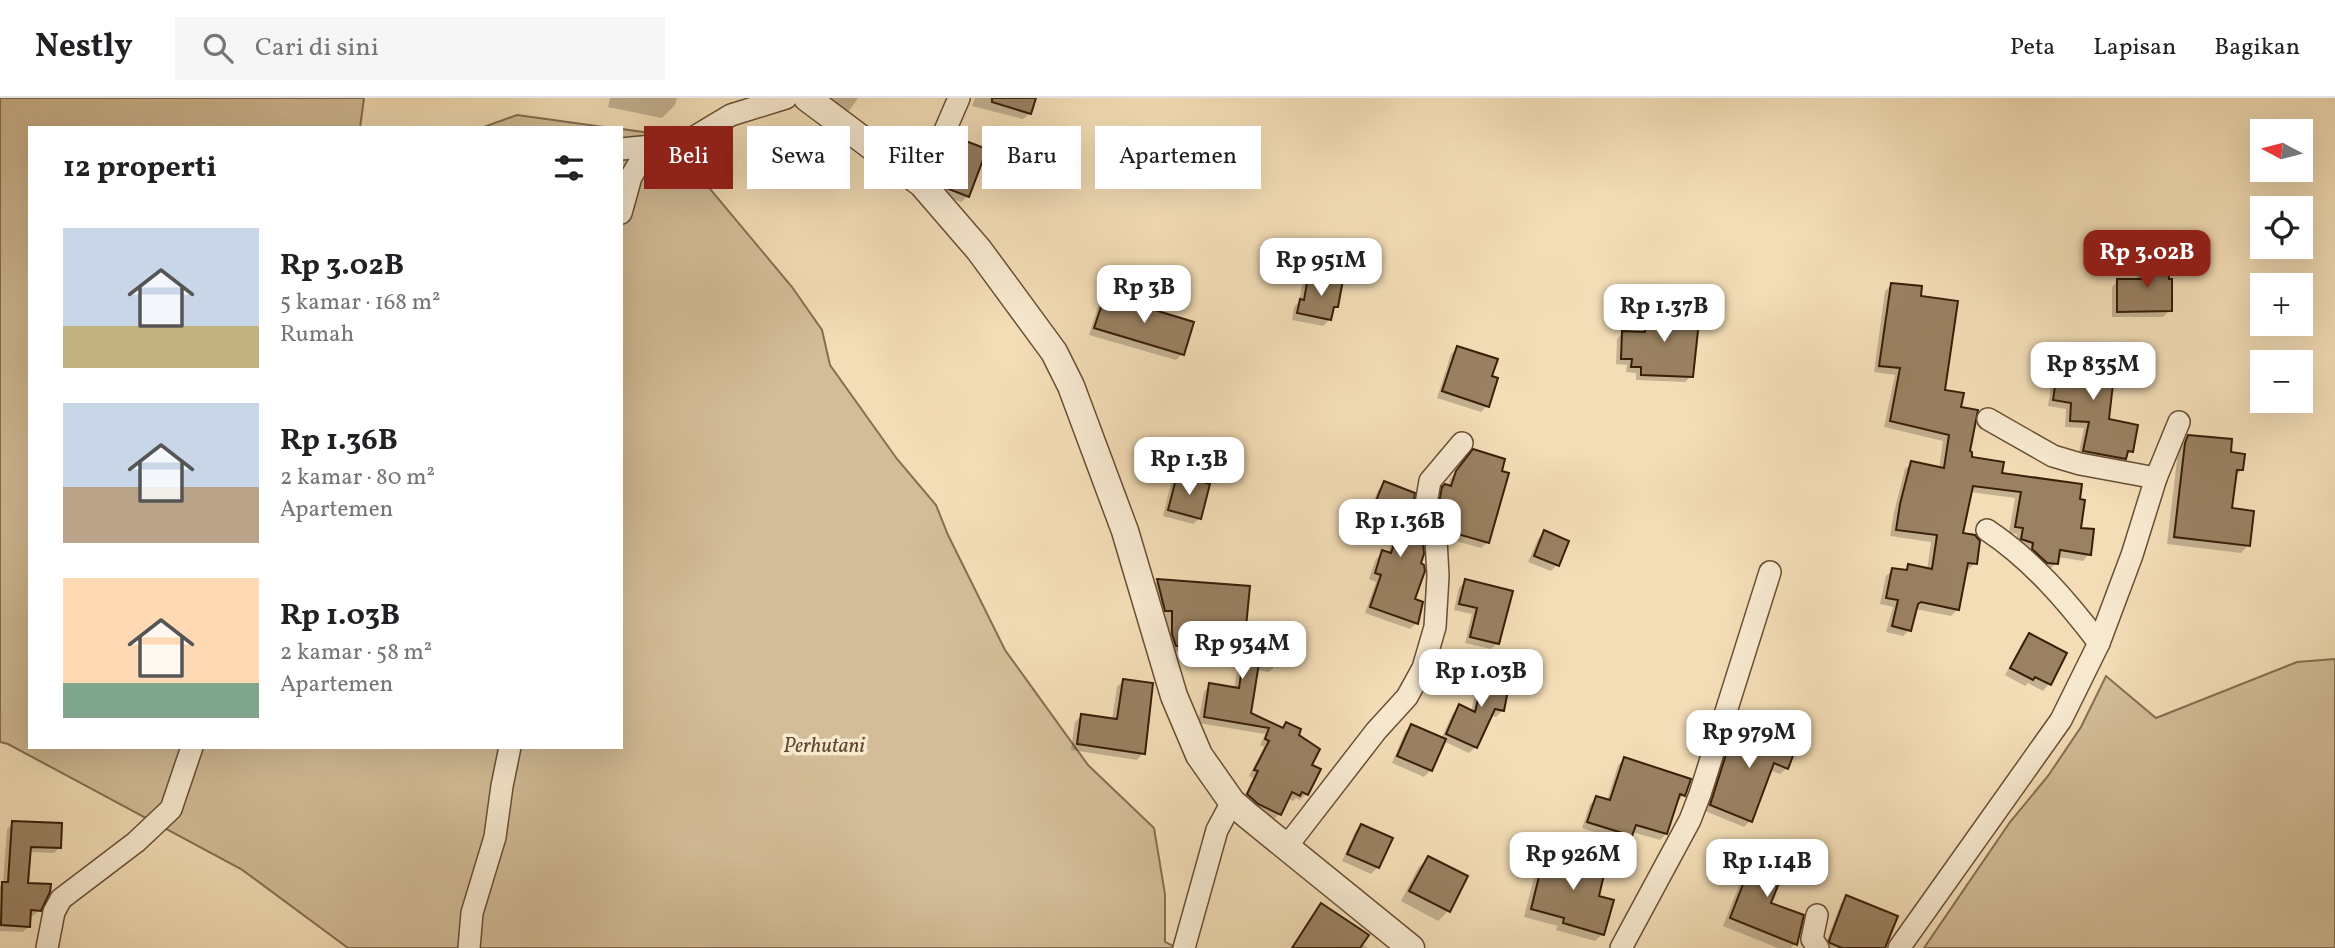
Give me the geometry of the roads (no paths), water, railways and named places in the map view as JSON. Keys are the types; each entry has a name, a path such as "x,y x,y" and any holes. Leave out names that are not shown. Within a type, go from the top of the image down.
{"street":[{"path":"713,126 731,115 786,98"},
{"path":"807,98 864,141"},
{"path":"947,126 959,98"},
{"path":"623,149 644,147"},
{"path":"623,206 631,177 644,155"},
{"path":"926,189 979,250 1037,327 1054,352 1071,386 1125,531 1174,696 1199,755 1232,802 1411,948"},
{"path":"1987,419 2053,456 2080,464 2156,478"},
{"path":"1899,948 2061,720 2099,643 2132,555 2156,478 2179,422"},
{"path":"1287,846 1376,732 1407,697 1423,668 1435,627 1438,576 1436,539 1426,504 1430,481 1462,443"},
{"path":"1987,530 2012,547 2041,576 2074,610 2099,643"},
{"path":"1621,948 1690,820 1770,572"},
{"path":"47,948 54,912 61,899 136,842 170,809 191,749"},
{"path":"469,948 472,913 495,837 510,749"},
{"path":"1184,948 1217,831 1232,802"},
{"path":"1817,915 1812,939 1818,948"}],"park label":[{"name":"Perhutani","path":"824,745"}]}
